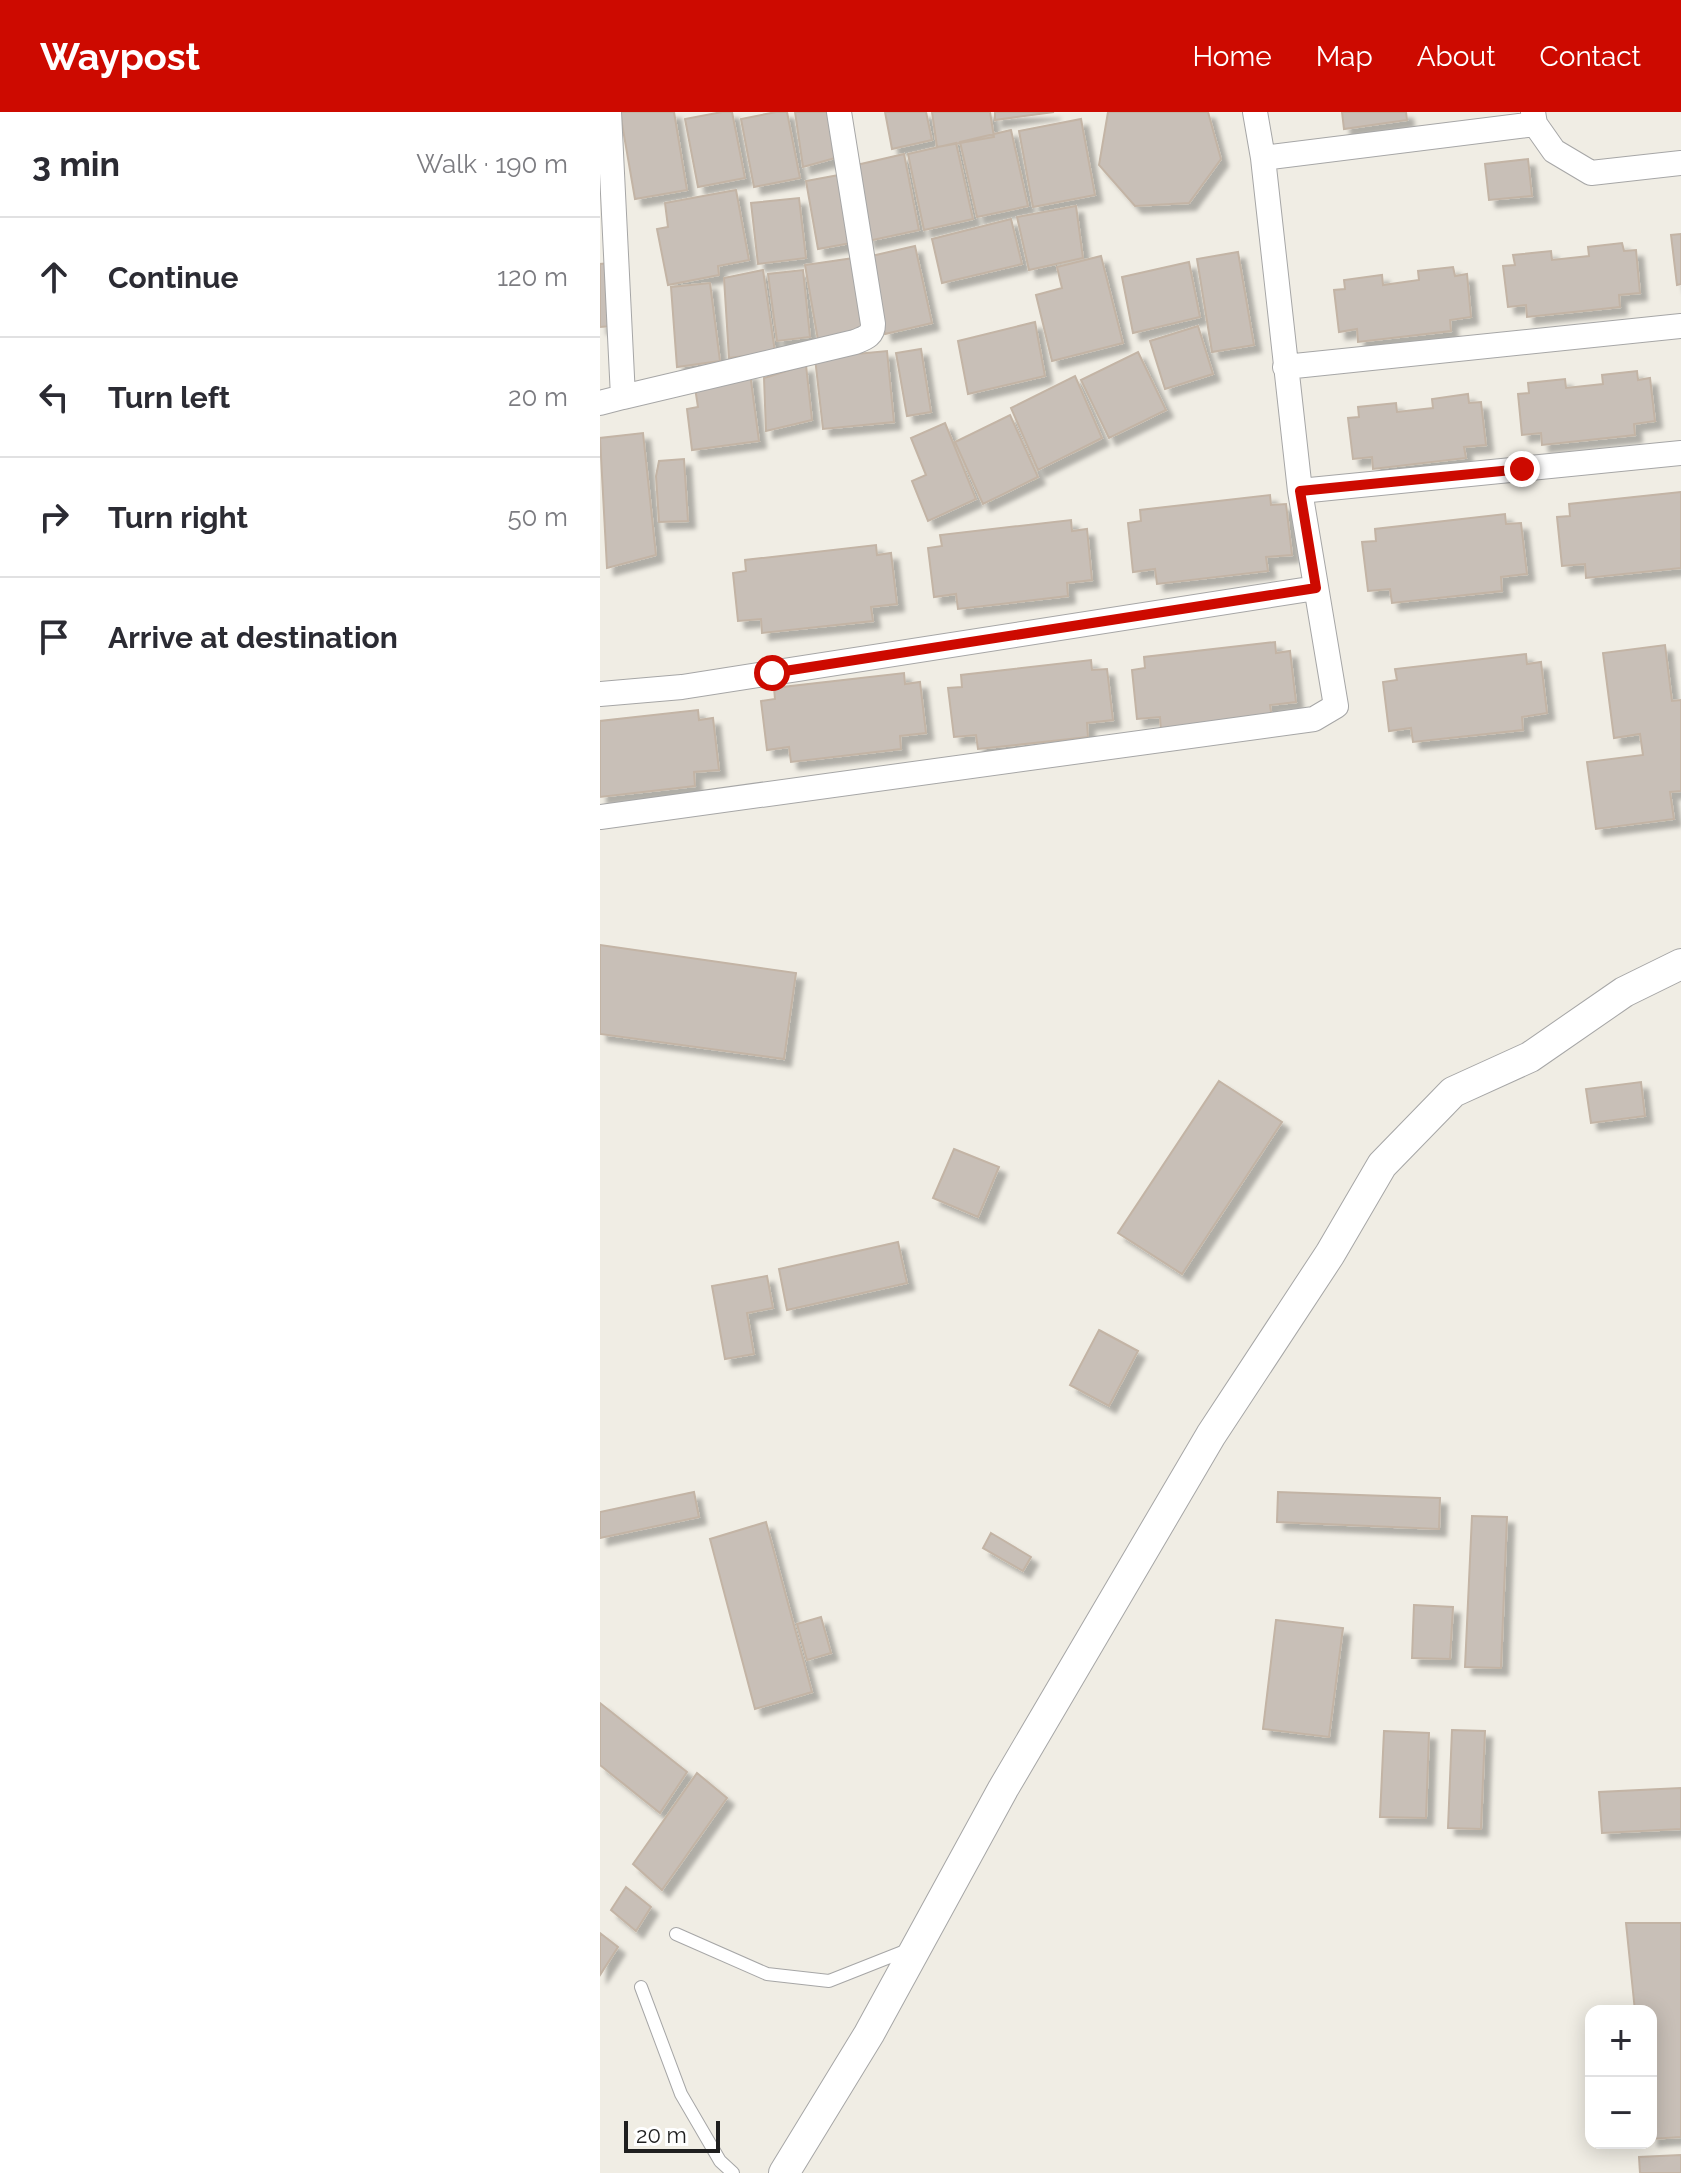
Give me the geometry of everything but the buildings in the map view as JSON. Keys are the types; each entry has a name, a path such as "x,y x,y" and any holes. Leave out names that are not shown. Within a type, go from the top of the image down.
{"street":[{"path":"609,112 611,400 855,342 870,335 873,324 839,112"},
{"path":"600,817 1314,719 1336,706 1300,491 1263,158 1255,112"},
{"path":"1263,158 1534,118 1554,151 1591,173 1681,163"},
{"path":"1285,367 1681,326"},
{"path":"1300,491 1681,453"},
{"path":"600,694 682,687 1316,588"},
{"path":"784,2173 869,2034 1003,1789 1211,1435 1330,1254 1382,1165 1453,1092 1530,1057 1624,992 1681,964"}],"lane":[{"path":"676,1934 767,1974 829,1981 917,1947"},
{"path":"641,1987 681,2094 720,2161 733,2173"}],"route":[{"path":"772,673 1316,588 1300,491 1522,469"}]}
